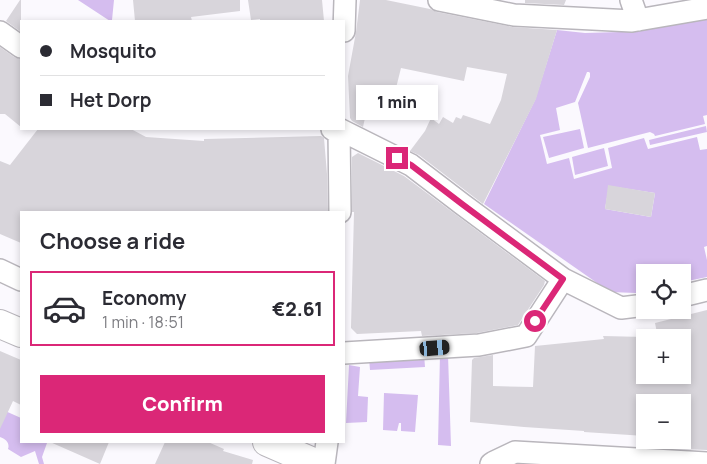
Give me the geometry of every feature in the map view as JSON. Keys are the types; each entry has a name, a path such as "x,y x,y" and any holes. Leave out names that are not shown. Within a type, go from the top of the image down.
{"main road":[{"path":"0,324 20,333"},
{"path":"269,443 318,464"}],"street":[{"path":"344,20 345,0"},
{"path":"439,0 632,21 707,8"},
{"path":"631,0 638,20"},
{"path":"0,32 20,46"},
{"path":"339,130 340,211"},
{"path":"341,130 411,165 563,279 621,308 636,306"},
{"path":"0,270 20,280"},
{"path":"345,353 479,345 526,336 563,279"},
{"path":"691,294 707,290"},
{"path":"324,464 327,443"},
{"path":"491,464 515,452 707,463"}],"shaded area":[{"path":"78,0 114,0 112,20 108,20"},
{"path":"707,19 707,115 703,116 705,124 655,136 650,132 588,148 578,103 590,77 590,73 587,72 575,102 556,108 560,130 540,135 547,164 569,158 574,179 612,168 608,148 644,138 648,149 697,137 700,150 707,149 707,246 704,247 707,260 707,277 691,280 691,264 636,264 636,293 610,292 484,204 535,100 557,30 585,33 620,32","holes":["609,186 655,193 651,217 605,209"]},
{"path":"706,126 707,132 650,145 649,140"},
{"path":"580,129 584,148 549,158 543,137"},
{"path":"604,148 608,166 575,175 572,157"},
{"path":"424,354 425,367 370,370 369,358"},
{"path":"440,354 448,355 451,446 438,445"},
{"path":"349,365 360,367 358,396 368,397 367,422 346,423"},
{"path":"384,393 418,395 415,432 401,431 401,423 399,423 397,431 383,430"},
{"path":"3,410 20,418 20,443 47,443 42,457 44,464 39,464 35,451 21,457 8,449 7,442 0,437 0,415"}],"building":[{"path":"20,0 21,0 20,31 6,21"},
{"path":"133,0 240,0 240,11 191,17 192,20 135,20"},
{"path":"248,0 322,0 324,20 251,20"},
{"path":"360,0 386,0 512,27 557,30 536,99 483,204 419,155 410,151 425,131 431,118 439,124 443,117 453,123 456,117 461,119 463,115 490,124 501,100 507,74 467,67 464,81 401,68 393,100 376,97 373,110 367,109 363,127 350,118 348,76"},
{"path":"525,0 566,0 564,5 525,3"},
{"path":"0,47 14,57 20,59 20,126 5,114 0,114"},
{"path":"37,130 133,130 146,137 204,141 204,139 321,136 324,138 328,211 20,211 20,243 0,234 0,161 10,165"},
{"path":"358,153 404,176 545,281 518,325 477,333 422,336 421,331 357,334 351,328 354,212 352,212 352,157"},
{"path":"608,185 655,193 651,217 605,209"},
{"path":"707,310 707,450 682,449 691,449 691,394 636,394 636,435 470,422 472,360 493,355 493,386 533,387 535,346 604,339 603,336 636,337 636,384 691,384 691,329 656,329 655,323 671,319 691,319 691,314"},
{"path":"0,351 20,360 20,404 13,401 0,429"},
{"path":"52,443 109,443 100,464"},
{"path":"165,443 210,443 224,449 223,451 253,460 252,464 155,464"}],"route":[{"path":"397,158 411,165 563,279 535,321"}]}
